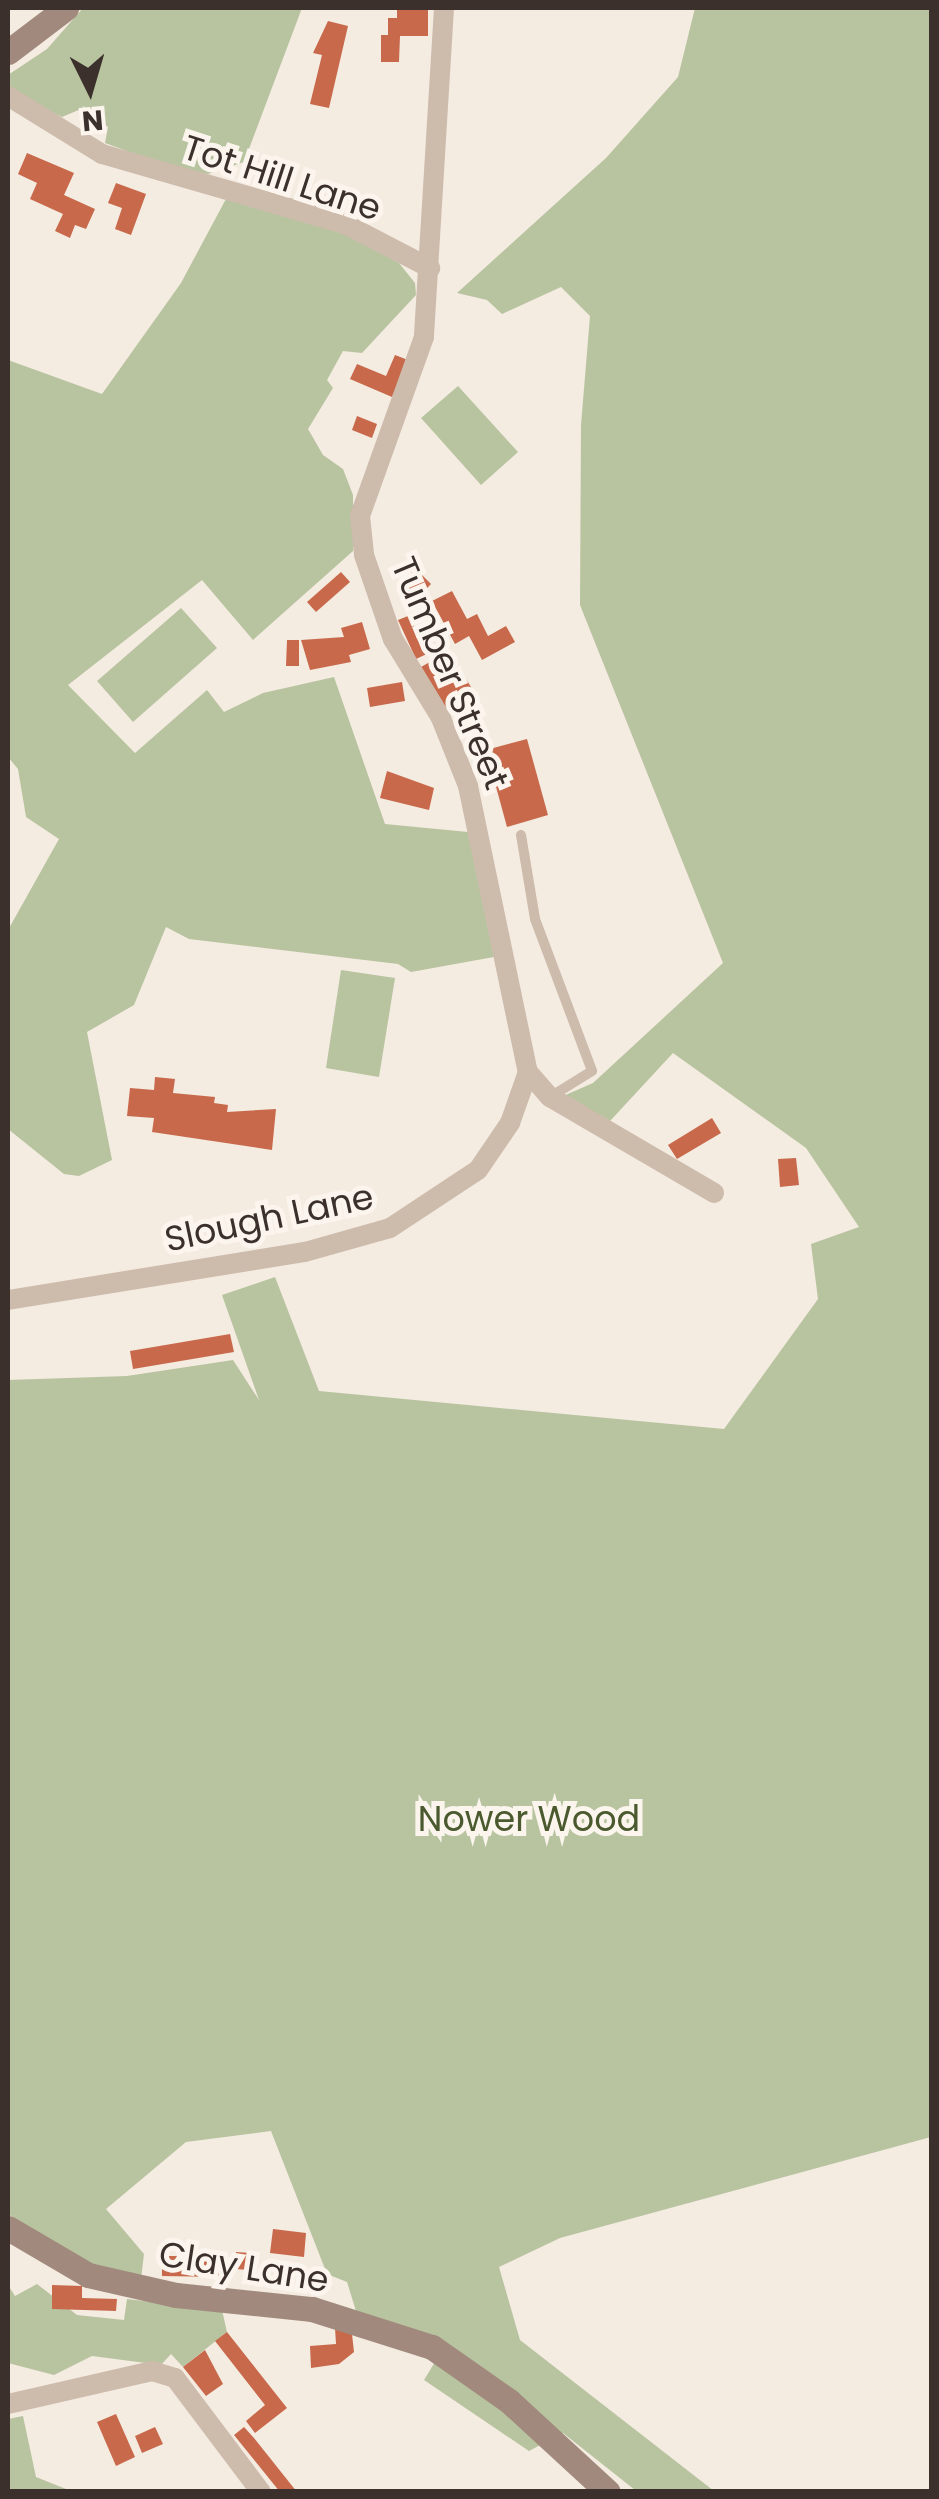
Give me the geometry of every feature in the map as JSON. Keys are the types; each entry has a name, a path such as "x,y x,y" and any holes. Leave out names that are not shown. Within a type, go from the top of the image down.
{"street":[{"path":"8,52 66,8"},
{"name":"Tumber Street","path":"444,8 424,337 360,516 364,555 393,639 441,718 468,786 528,1072"},
{"name":"Tot Hill Lane","path":"8,96 102,154 345,224 430,268"},
{"path":"528,1072 550,1097 714,1193"},
{"name":"Slough Lane","path":"8,1300 304,1252 390,1228 478,1170 516,1108 528,1072"},
{"path":"516,1108 550,1097"},
{"name":"Clay Lane","path":"8,2228 88,2275 176,2295 312,2309 432,2348 509,2402 608,2492"},
{"path":"8,2404 152,2371 175,2378 261,2492"}],"lane":[{"path":"521,834 535,918 592,1071 550,1097"}],"green space":[{"path":"83,8 302,8 244,162 208,174 165,165 105,143 108,127 81,109 62,117 10,92 8,75 47,49"},
{"name":"Nower Wood","path":"695,8 931,8 931,2137 560,2238 499,2267 520,2340 714,2491 635,2490 563,2433 529,2451 424,2380 444,2347 356,2311 347,2282 327,2274 271,2131 186,2142 106,2209 144,2254 141,2279 79,2261 8,2214 8,1380 127,1376 233,1360 259,1400 222,1295 275,1277 319,1391 724,1429 818,1299 811,1244 859,1227 806,1148 673,1053 610,1121 561,1097 593,1083 723,963 580,605 581,425 590,316 561,287 502,314 487,300 457,293 606,158 678,77"},
{"path":"227,197 347,235 399,263 415,283 416,295 362,353 343,351 327,380 333,388 308,429 323,455 343,469 353,495 353,551 253,640 202,580 68,685 135,753 207,690 224,712 263,693 334,677 385,824 468,832 494,957 411,972 398,964 189,939 166,927 134,1005 87,1032 112,1160 79,1176 64,1174 8,1129 8,930 59,839 26,817 18,769 8,757 8,360 102,394 181,283"},
{"path":"458,386 518,452 481,485 421,418"},
{"path":"181,608 217,648 133,722 97,681"},
{"path":"341,970 395,978 379,1077 326,1068"},
{"path":"37,2284 77,2315 124,2320 127,2299 222,2310 227,2332 183,2367 171,2354 161,2365 92,2356 54,2375 8,2363 8,2285 15,2296"},
{"path":"23,2416 36,2477 71,2491 8,2491 8,2419"}],"building":[{"path":"397,8 428,8 428,36 400,36 399,62 381,62 381,35 388,35 388,18 397,18"},
{"path":"328,21 348,26 329,108 310,104 322,55 313,53"},
{"path":"27,153 74,173 64,195 95,209 86,229 75,225 70,238 55,231 63,214 30,199 37,183 18,174"},
{"path":"116,183 146,194 131,235 115,229 122,208 108,203"},
{"path":"395,355 408,360 392,397 350,379 357,364 386,376"},
{"path":"357,416 377,424 372,438 352,430"},
{"path":"415,568 431,584 413,603 396,588"},
{"path":"341,572 350,582 316,612 307,602"},
{"path":"452,591 467,619 477,614 488,636 506,626 515,642 482,660 469,636 455,644 432,601"},
{"path":"408,616 431,652 416,659 398,620"},
{"path":"362,622 370,649 349,655 351,662 310,670 301,640 344,637 341,628"},
{"path":"287,640 299,640 299,666 286,666"},
{"path":"449,651 474,692 446,709 421,667"},
{"path":"402,682 405,701 370,707 367,688"},
{"path":"527,739 548,815 507,827 486,750"},
{"path":"387,771 434,788 429,810 380,798"},
{"path":"155,1077 175,1079 173,1093 215,1097 214,1103 228,1105 227,1112 276,1109 272,1150 152,1132 154,1118 127,1116 130,1088 154,1090"},
{"path":"712,1118 721,1133 677,1159 668,1145"},
{"path":"796,1158 799,1185 780,1187 778,1159"},
{"path":"230,1334 234,1352 133,1369 130,1351"},
{"path":"273,2229 306,2233 304,2257 270,2253"},
{"path":"236,2252 251,2253 250,2270 235,2269"},
{"path":"162,2256 223,2256 222,2277 162,2276"},
{"path":"52,2285 82,2286 82,2298 117,2299 116,2311 52,2309"},
{"path":"335,2328 352,2334 354,2352 339,2364 311,2368 310,2346 336,2344"},
{"path":"227,2332 287,2408 255,2433 246,2421 265,2405 215,2341"},
{"path":"205,2350 223,2384 206,2396 183,2367"},
{"path":"116,2414 135,2457 116,2466 97,2422"},
{"path":"155,2427 163,2444 142,2453 135,2436"},
{"path":"244,2427 297,2492 280,2492 234,2435"}]}
